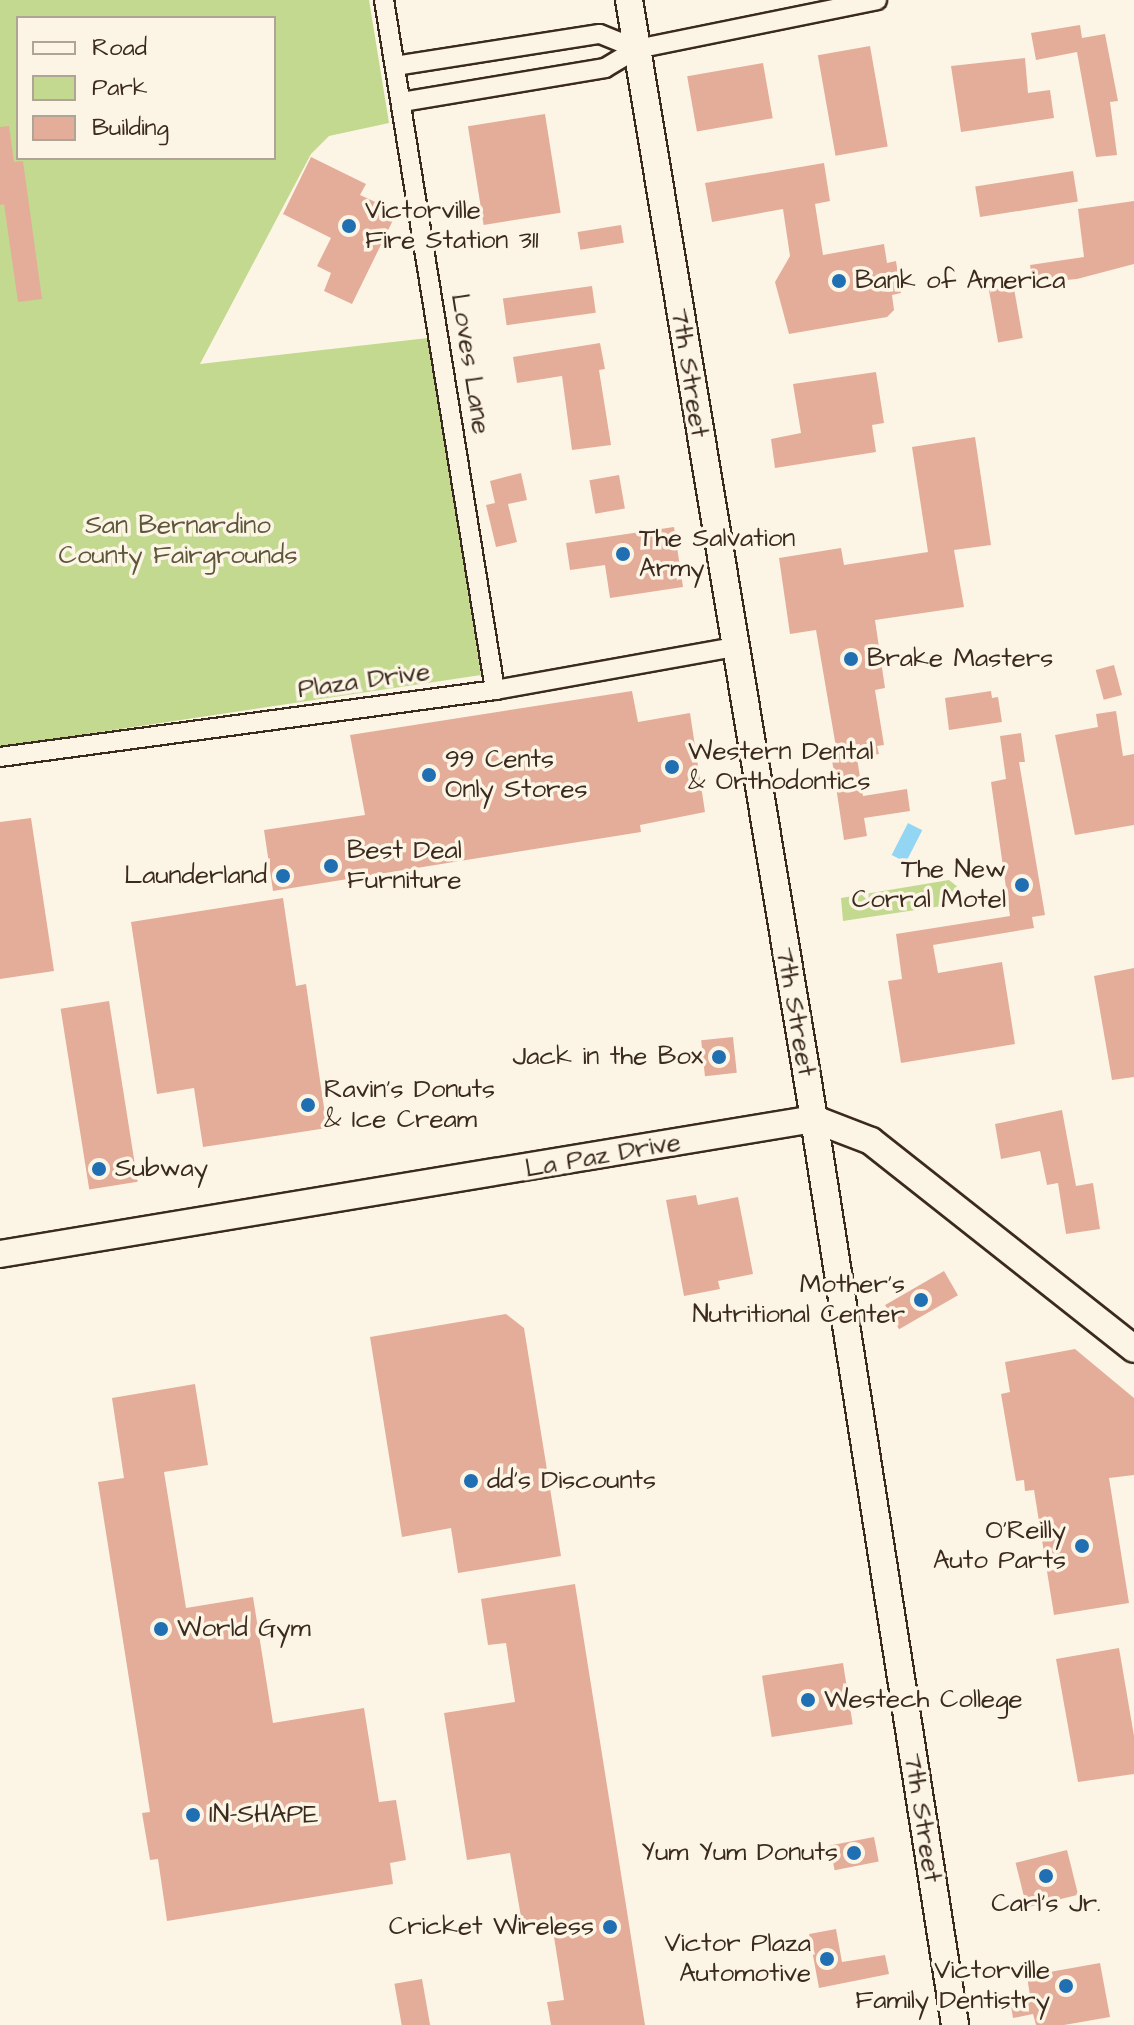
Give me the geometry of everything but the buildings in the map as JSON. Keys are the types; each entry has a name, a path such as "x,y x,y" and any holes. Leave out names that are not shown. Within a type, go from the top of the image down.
{"main road":[{"name":"7th Street","path":"629,0 733,647 814,1119 955,2025"},
{"name":"La Paz Drive","path":"0,1254 814,1119"},
{"path":"814,1119 882,1148 1134,1349"}],"street":[{"name":"Loves Lane","path":"384,0 495,690"},
{"path":"402,102 605,68 637,49 877,0"},
{"path":"395,66 600,34 637,49"},
{"name":"Plaza Drive","path":"0,757 495,690 733,647"}],"green space":[{"name":"San Bernardino County Fairgrounds","path":"0,0 369,0 389,123 329,136 311,154 200,364 428,338 481,675 0,747"},
{"path":"949,880 963,891 955,904 843,921 841,898"}],"water":[{"path":"908,823 922,830 906,862 892,855"}],"place":[{"name":"Victorville Fire Station 311","path":"349,226"},
{"name":"Bank of America","path":"839,281"},
{"name":"The Salvation Army","path":"623,554"},
{"name":"Brake Masters","path":"851,659"},
{"name":"Western Dental & Orthodontics","path":"672,767"},
{"name":"99 Cents Only Stores","path":"429,775"},
{"name":"Best Deal Furniture","path":"331,866"},
{"name":"Launderland","path":"283,876"},
{"name":"The New Corral Motel","path":"1022,885"},
{"name":"Jack in the Box","path":"719,1057"},
{"name":"Ravin's Donuts & Ice Cream","path":"308,1105"},
{"name":"Subway","path":"99,1169"},
{"name":"Mother's Nutritional Center","path":"921,1300"},
{"name":"dd's Discounts","path":"471,1481"},
{"name":"O'Reilly Auto Parts","path":"1082,1546"},
{"name":"World Gym","path":"161,1629"},
{"name":"Westech College","path":"808,1700"},
{"name":"IN-SHAPE","path":"193,1815"},
{"name":"Yum Yum Donuts","path":"854,1853"},
{"name":"Carl's Jr.","path":"1046,1876"},
{"name":"Cricket Wireless","path":"610,1927"},
{"name":"Victor Plaza Automotive","path":"827,1959"},
{"name":"Victorville Family Dentistry","path":"1066,1986"}]}
